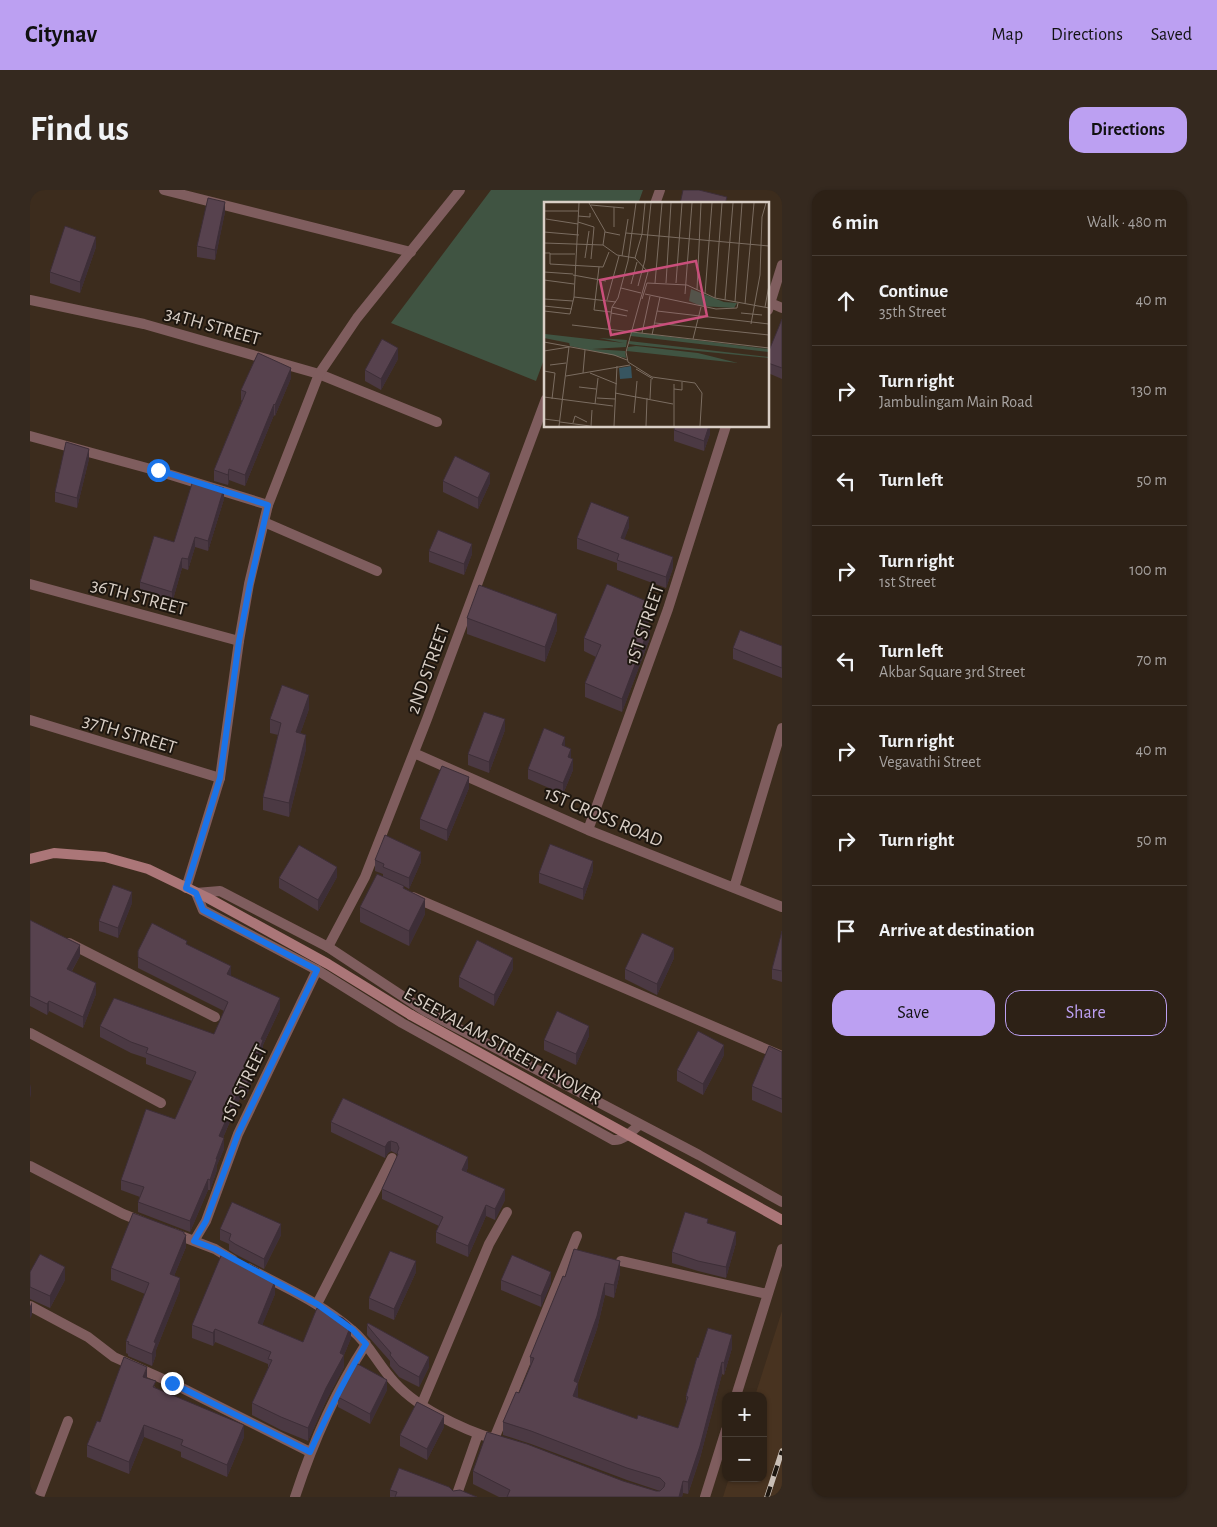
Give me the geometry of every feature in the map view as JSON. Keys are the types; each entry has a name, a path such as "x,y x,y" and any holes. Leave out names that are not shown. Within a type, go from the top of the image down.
{"main road":[{"name":"E SEEYALAM STREET FLYOVER","path":"30,859 54,853 105,858 148,869 208,898 328,964 411,1015 782,1220"}],"street":[{"path":"164,190 411,252"},
{"path":"460,190 357,318 319,374 268,505 239,641 220,778 191,891 203,910 317,970 402,1023 613,1140 624,1138 640,1124"},
{"path":"770,302 782,265"},
{"name":"34TH STREET","path":"30,300 144,324 319,374 437,422"},
{"name":"2ND STREET","path":"328,947 370,879 414,753 544,404"},
{"name":"1ST STREET","path":"588,830 668,609 725,428"},
{"path":"30,436 158,470 268,505"},
{"path":"264,522 377,571"},
{"name":"36TH STREET","path":"30,584 239,641"},
{"name":"37TH STREET","path":"30,720 220,778"},
{"path":"734,888 782,728"},
{"name":"1ST CROSS ROAD","path":"414,753 588,830 782,907"},
{"path":"191,891 220,891 328,947 425,1012 699,1155 782,1202"},
{"path":"402,892 782,1056"},
{"path":"56,936 215,1017"},
{"name":"1ST STREET","path":"194,1241 206,1221 238,1134 317,970"},
{"path":"30,1033 161,1103"},
{"path":"317,1304 392,1158"},
{"path":"30,1166 123,1214 150,1224"},
{"path":"421,1406 489,1244 507,1212"},
{"path":"167,1231 215,1249 317,1304 353,1330 366,1344 390,1378 421,1406 478,1434 499,1441 577,1236"},
{"path":"737,1392 782,1249"},
{"path":"621,1261 767,1294"},
{"path":"30,1306 88,1337 114,1357 172,1383 310,1452"},
{"path":"295,1497 310,1452 330,1407 366,1344"},
{"path":"39,1497 68,1422"},
{"path":"456,1497 478,1434"},
{"path":"706,1497 724,1437"}],"shaded area":[{"path":"782,1311 782,1497 723,1497 728,1482 767,1482 767,1392 756,1392"}],"green space":[{"path":"491,190 643,190 639,202 544,202 544,359 536,381 391,323"}],"building":[{"path":"683,190 699,190 727,197 726,202 680,202"},
{"path":"208,198 225,202 215,250 197,246"},
{"path":"65,226 96,237 80,282 50,272"},
{"path":"782,319 782,368 770,364 770,348"},
{"path":"382,339 398,348 381,379 365,370"},
{"path":"258,353 291,368 245,475 229,469 228,475 214,470 246,392 241,390"},
{"path":"674,428 708,428 704,441 674,430"},
{"path":"66,442 89,449 77,498 55,492"},
{"path":"455,456 490,473 478,498 443,481"},
{"path":"193,480 224,488 208,541 195,537 188,559 182,558 172,592 140,582 154,536 174,542"},
{"path":"591,502 629,517 621,538 673,557 666,577 617,560 619,554 577,538"},
{"path":"438,530 472,544 464,564 429,551"},
{"path":"607,584 651,603 643,622 650,625 622,699 585,683 601,645 584,638"},
{"path":"479,585 557,614 545,647 467,618"},
{"path":"740,630 782,646 782,668 733,648"},
{"path":"282,685 309,695 296,732 306,735 289,803 263,797 281,723 270,719"},
{"path":"484,712 505,719 489,762 468,754"},
{"path":"544,728 565,737 562,745 571,749 568,757 573,759 563,783 528,769"},
{"path":"442,766 469,777 447,830 420,819"},
{"path":"385,835 421,852 409,878 383,867 384,864 375,860"},
{"path":"550,844 593,861 583,889 539,873"},
{"path":"299,845 337,867 318,900 279,878"},
{"path":"377,874 404,886 403,888 425,899 409,931 360,907"},
{"path":"113,885 132,892 118,928 99,921"},
{"path":"30,920 80,945 67,969 96,983 83,1017 49,1001 47,1004 30,996"},
{"path":"152,923 187,941 186,944 231,966 227,974 280,998 261,1039 263,1040 245,1090 240,1088 219,1136 224,1138 210,1180 208,1179 190,1221 138,1202 144,1187 121,1180 146,1109 175,1119 196,1072 146,1053 148,1048 131,1042 100,1026 114,998 214,1034 228,1002 138,957 138,951"},
{"path":"782,931 782,971 772,969"},
{"path":"642,933 674,948 657,984 625,969"},
{"path":"477,940 513,958 494,995 459,977"},
{"path":"557,1011 589,1026 576,1054 544,1040"},
{"path":"698,1031 724,1045 703,1084 677,1070"},
{"path":"769,1046 782,1052 782,1099 752,1086"},
{"path":"343,1098 468,1157 462,1170 505,1189 495,1209 486,1205 468,1246 436,1232 443,1217 382,1189 398,1154 399,1148 397,1143 388,1142 385,1147 331,1122"},
{"path":"232,1202 281,1224 264,1259 229,1240 231,1234 220,1229"},
{"path":"685,1212 708,1219 707,1223 736,1232 726,1267 698,1261 672,1252"},
{"path":"133,1213 184,1232 186,1235 170,1274 180,1278 154,1342 156,1343 152,1354 128,1344 129,1342 126,1341 149,1283 111,1268"},
{"path":"574,1249 620,1261 614,1285 605,1283 597,1316 574,1381 578,1383 573,1396 637,1419 638,1415 678,1428 688,1397 686,1396 697,1357 708,1328 732,1335 724,1363 722,1362 700,1446 688,1482 683,1481 679,1497 507,1497 510,1490 473,1471 487,1432 527,1444 623,1481 656,1491 660,1491 664,1487 665,1483 660,1478 627,1468 503,1422 516,1392 519,1393 534,1358 530,1357 563,1276 565,1277"},
{"path":"223,1251 259,1269 257,1274 275,1281 258,1323 303,1342 317,1308 343,1318 351,1325 340,1353 344,1355 326,1388 308,1428 252,1403 272,1360 268,1359 271,1352 215,1329 213,1333 192,1325"},
{"path":"390,1251 416,1261 394,1309 369,1298"},
{"path":"40,1254 65,1267 50,1296 30,1287 30,1272"},
{"path":"512,1255 551,1272 541,1296 501,1280"},
{"path":"368,1323 429,1357 419,1377 399,1366 390,1355 391,1353 367,1325"},
{"path":"124,1357 147,1367 143,1377 156,1381 153,1387 244,1425 227,1465 181,1445 183,1440 144,1425 129,1462 87,1445 97,1421 100,1422"},
{"path":"356,1363 387,1380 370,1414 338,1397"},
{"path":"417,1402 444,1416 427,1449 400,1435"},
{"path":"399,1468 449,1487 453,1491 460,1490 477,1497 395,1497 397,1492 390,1490"}],"railway":[{"path":"767,1497 782,1451"}],"route":[{"path":"158,470 268,505 239,641 220,778 186,888 196,893 203,910 317,970 238,1134 206,1221 194,1241 215,1249 231,1260 317,1304 353,1330 366,1344 330,1407 310,1452 172,1383"}]}
